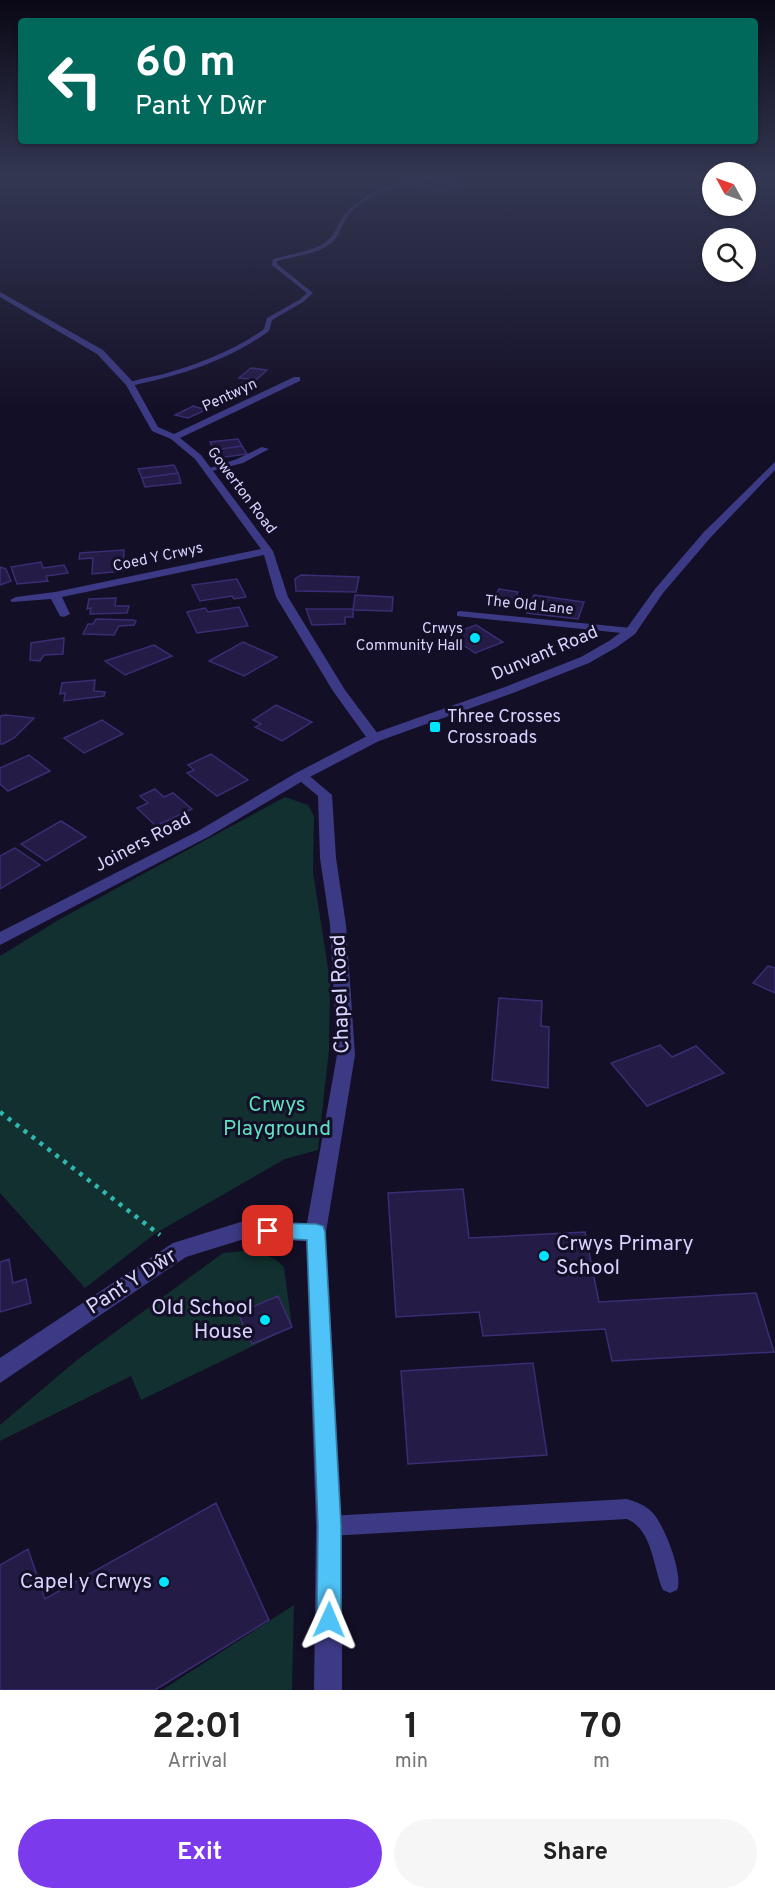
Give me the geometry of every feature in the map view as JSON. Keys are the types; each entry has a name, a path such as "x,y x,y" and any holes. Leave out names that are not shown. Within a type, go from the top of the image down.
{"street":[{"name":"Gowerton Road","path":"0,294 100,352 130,384 155,429 174,437 198,457 268,551 282,597 339,690 374,738"},
{"name":"Pentwyn","path":"174,437 297,379"},
{"name":"Dunvant Road","path":"301,776 374,738 585,660 631,631 659,591 700,543 775,465"},
{"name":"Coed Y Crwys","path":"16,600 55,595 268,551"},
{"path":"55,595 64,614"},
{"name":"Joiners Road","path":"0,939 203,834 301,776"},
{"name":"Chapel Road","path":"301,776 325,795 328,858 338,926 346,1055 316,1232 330,1526 328,1690"},
{"name":"Pant Y Dŵr","path":"0,1372 30,1349 180,1250 244,1230 316,1232"}],"lane":[{"path":"130,384 158,380 250,344 267,330 269,319 282,310 304,301 310,293 274,264 275,260 293,255"},
{"path":"208,470 240,461 265,449"},
{"name":"The Old Lane","path":"460,614 631,631"},
{"path":"330,1526 627,1509 639,1511 649,1522 670,1583"}],"path":[{"path":"0,1112 180,1250"}],"green space":[{"name":"Crwys Playground","path":"285,797 308,805 314,816 313,872 330,981 329,1049 318,1150 285,1159 156,1233 85,1288 0,1193 0,956 60,919"},
{"path":"255,1250 276,1260 284,1267 292,1327 141,1400 131,1376 0,1441 0,1425 77,1360 223,1253"},
{"path":"294,1605 292,1690 162,1690"}],"building":[{"path":"251,368 267,370 256,380 239,378"},
{"path":"242,383 257,387 236,397 221,393"},
{"path":"219,394 233,398 216,405 203,402"},
{"path":"193,406 206,410 188,418 175,415"},
{"path":"238,439 242,446 213,450 210,442"},
{"path":"242,446 247,454 218,458 213,450"},
{"path":"174,465 178,473 142,478 138,469"},
{"path":"178,473 181,483 145,487 142,478"},
{"path":"124,550 123,571 92,574 93,558 79,559 80,553"},
{"path":"41,562 43,568 64,565 68,573 46,576 48,581 17,584 11,567"},
{"path":"0,567 6,569 11,581 0,585"},
{"path":"301,575 359,577 356,592 296,591 295,579"},
{"path":"237,579 246,597 234,599 232,596 200,601 192,585"},
{"path":"499,589 518,592 513,603 493,600"},
{"path":"355,595 393,597 392,611 353,610"},
{"path":"534,595 584,602 578,619 527,613"},
{"path":"116,598 115,606 129,606 127,613 90,614 91,608 87,609 89,599"},
{"path":"239,607 248,626 197,633 187,612 205,608 208,612"},
{"path":"306,609 353,609 353,617 345,617 345,624 312,625"},
{"path":"96,619 136,621 134,625 119,626 114,635 83,634 88,624 93,624"},
{"name":"Crwys Community Hall","path":"476,625 503,642 475,653 448,635"},
{"path":"64,638 63,654 44,655 40,661 30,660 31,643"},
{"path":"243,642 277,657 244,676 209,661"},
{"path":"154,645 172,656 125,675 105,661"},
{"path":"95,680 94,691 105,692 104,696 64,701 65,693 60,694 62,683"},
{"path":"276,705 312,722 282,741 255,727 261,724 253,720"},
{"path":"0,716 34,718 14,738 0,744"},
{"path":"102,720 123,734 84,753 64,738"},
{"path":"211,754 248,780 217,796 187,773 194,770 188,765"},
{"path":"29,755 50,771 8,791 0,784 0,768"},
{"path":"155,789 164,797 173,793 192,809 156,826 137,808 148,803 140,796"},
{"path":"61,821 86,837 46,861 21,844"},
{"path":"15,848 40,865 0,889 0,856"},
{"path":"768,966 775,968 775,993 753,983"},
{"path":"499,998 542,1001 541,1026 549,1027 548,1088 492,1080"},
{"path":"660,1045 672,1057 696,1046 724,1073 647,1106 611,1063"},
{"path":"463,1189 469,1238 585,1232 599,1302 756,1293 774,1352 612,1361 605,1329 483,1336 479,1312 396,1317 388,1193"},
{"path":"9,1259 13,1283 26,1279 31,1303 0,1312 0,1262"},
{"name":"Old School House","path":"278,1296 292,1327 252,1344 238,1313"},
{"path":"533,1363 547,1455 408,1464 401,1371"},
{"name":"Capel y Crwys","path":"216,1503 269,1620 155,1690 0,1690 0,1565 28,1549 45,1599"}],"place":[{"name":"Crwys Community Hall","path":"475,638"},
{"name":"Three Crosses Crossroads","path":"435,727"},
{"name":"Crwys Primary School","path":"544,1256"},
{"name":"Old School House","path":"265,1320"},
{"name":"Capel y Crwys","path":"164,1582"}],"route":[{"path":"268,1231 316,1232 330,1526 329,1620"}]}
